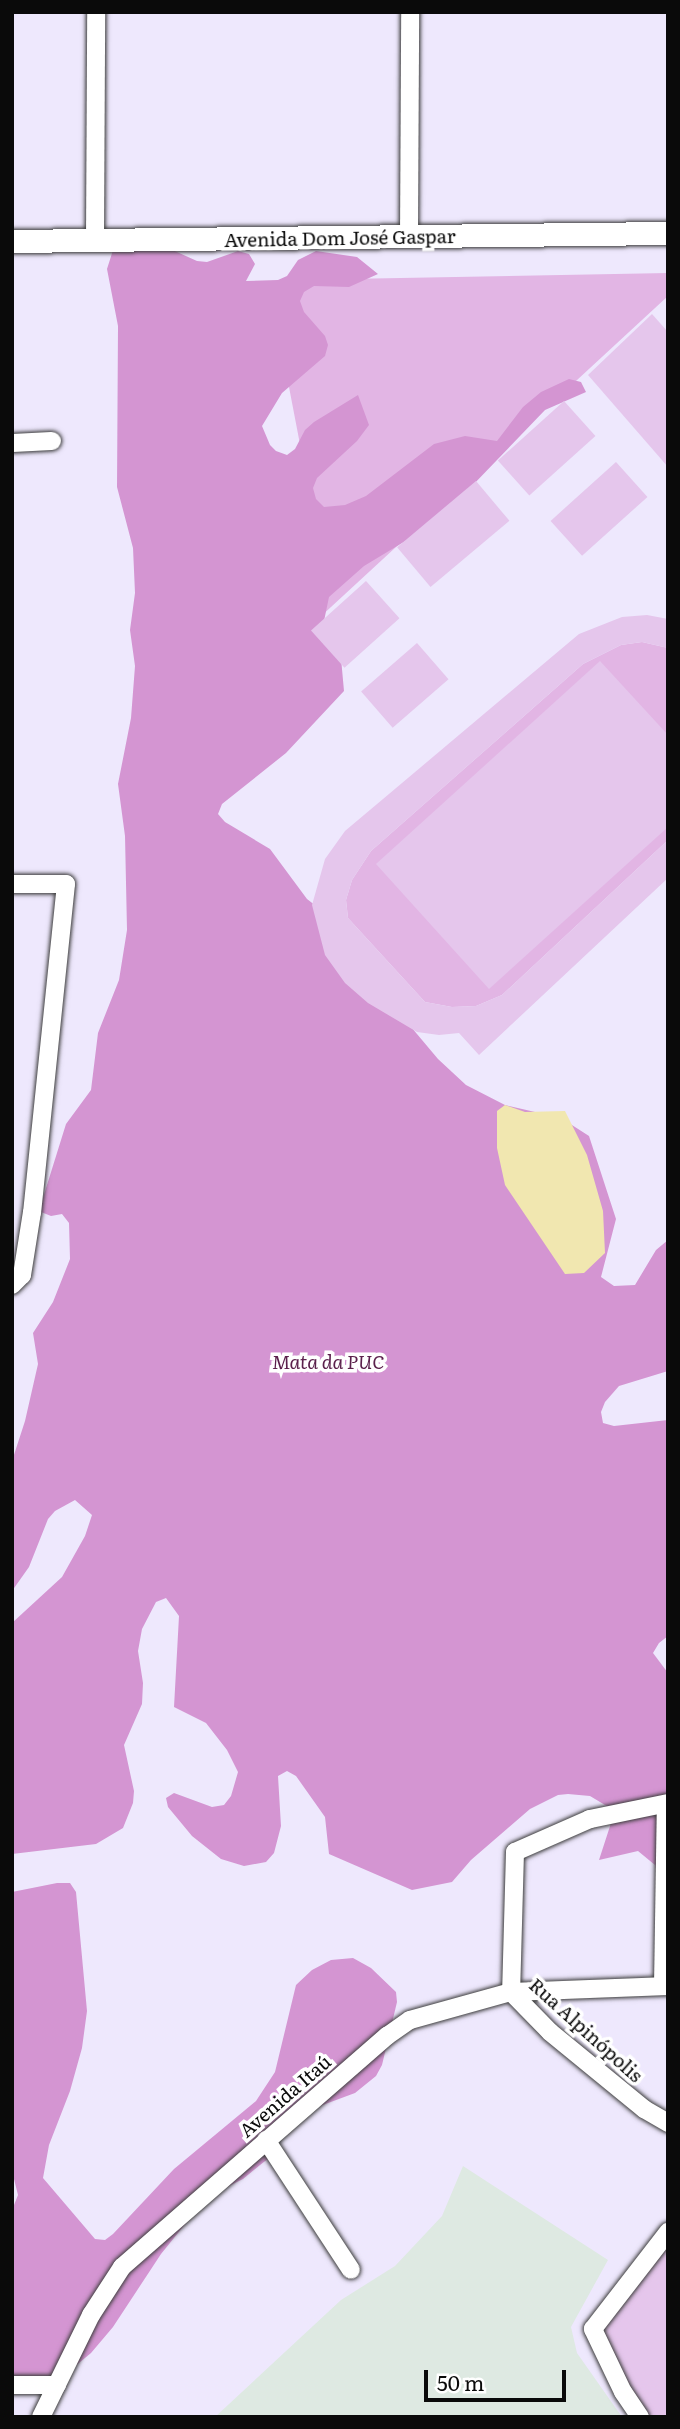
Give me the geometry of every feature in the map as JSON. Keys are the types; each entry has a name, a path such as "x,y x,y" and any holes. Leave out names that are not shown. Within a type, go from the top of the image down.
{"street":[{"path":"95,240 96,12"},
{"path":"409,238 410,12"},
{"name":"Avenida Dom José Gaspar","path":"12,241 668,233"},
{"path":"12,443 52,440"},
{"path":"12,884 66,884 32,1212 22,1275 12,1285"},
{"path":"511,1992 515,1852 590,1819 667,1804 665,1986"},
{"name":"Avenida Itaú","path":"41,2417 91,2315 122,2267 387,2036 410,2020 511,1992 665,1986"},
{"name":"Rua Alpinópolis","path":"511,1992 550,2032 644,2109 668,2123"},
{"path":"266,2140 351,2270"},
{"path":"640,2417 623,2392 593,2329 668,2232"},
{"path":"12,2385 57,2385"}],"shaded area":[{"path":"668,273 668,296 318,619 312,507 289,387 291,280"},
{"path":"652,314 668,332 668,467 588,375"},
{"path":"564,401 595,436 529,495 498,461"},
{"path":"616,462 647,497 582,556 551,521"},
{"path":"476,481 509,521 431,587 397,547"},
{"path":"366,581 399,618 344,668 311,631"},
{"path":"647,615 668,619 668,648 642,642 621,645 583,664 371,851 352,880 346,900 348,918 425,1002 452,1007 476,1006 502,995 668,840 668,878 479,1055 459,1033 439,1035 417,1032 368,1003 345,983 325,955 312,905 325,859 345,831 579,634 622,617"},
{"path":"642,642 668,648 668,840 502,995 476,1006 452,1007 425,1002 348,918 346,900 352,880 371,851 583,664 621,645"},
{"path":"417,643 448,679 393,728 361,692"},
{"path":"600,661 668,735 668,827 489,989 376,864"},
{"path":"505,1105 525,1112 565,1111 587,1155 603,1211 605,1253 584,1273 565,1274 505,1185 497,1148 497,1111"},
{"path":"463,2166 608,2260 571,2327 577,2353 622,2417 215,2417 341,2300 395,2266 442,2216"},
{"path":"668,2245 668,2417 646,2417 607,2355 599,2328"}],"green space":[{"name":"Mata da PUC","path":"157,243 197,261 207,262 238,251 249,254 255,264 246,281 278,280 287,276 298,260 316,251 357,257 378,274 349,287 314,286 304,292 300,301 304,312 325,336 328,345 325,356 282,393 262,426 270,445 276,451 287,455 295,449 305,430 314,422 358,395 369,425 357,441 317,478 313,488 316,499 324,507 345,505 366,496 434,444 465,436 497,441 523,407 541,392 569,379 581,382 586,392 545,410 445,514 364,566 329,597 324,621 340,647 344,691 286,753 222,804 218,814 225,822 270,849 307,899 325,913 364,971 438,1059 466,1085 505,1105 561,1118 589,1136 616,1219 601,1277 614,1286 635,1285 656,1250 668,1240 668,1371 619,1386 605,1402 601,1412 603,1423 614,1426 668,1420 668,1636 659,1643 653,1653 668,1673 668,1802 658,1875 655,1865 638,1851 599,1860 612,1820 610,1808 590,1796 568,1794 558,1795 530,1809 471,1860 452,1882 412,1890 329,1854 325,1817 296,1776 287,1771 278,1776 281,1826 274,1853 266,1862 244,1866 221,1859 192,1836 168,1807 166,1798 174,1793 212,1807 224,1805 231,1796 238,1772 227,1750 206,1723 174,1707 179,1616 166,1598 156,1602 142,1629 138,1651 143,1683 142,1704 124,1745 134,1791 133,1803 123,1828 96,1844 12,1854 12,1623 62,1577 85,1536 92,1515 75,1500 55,1511 48,1519 29,1567 12,1591 12,1461 25,1421 38,1364 33,1333 53,1302 70,1259 69,1223 62,1214 51,1216 41,1212 42,1201 66,1124 91,1090 98,1033 119,980 127,930 125,836 118,784 131,718 135,666 130,630 135,593 133,548 117,487 118,326 107,269 114,247"},
{"path":"70,1883 76,1892 87,2011 82,2048 70,2091 49,2145 43,2178 95,2239 105,2240 113,2234 174,2169 256,2101 275,2072 296,1985 312,1970 331,1960 353,1958 371,1968 396,1992 397,2002 382,2065 376,2076 355,2093 320,2106 278,2137 269,2158 195,2212 161,2254 113,2327 91,2353 56,2382 12,2394 12,2210 18,2195 12,2171 12,1892"}]}
